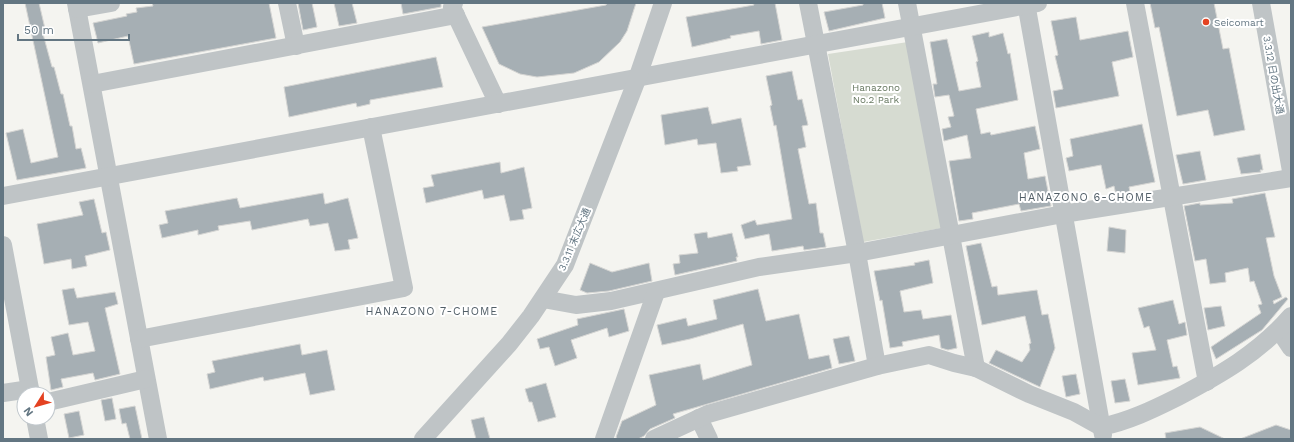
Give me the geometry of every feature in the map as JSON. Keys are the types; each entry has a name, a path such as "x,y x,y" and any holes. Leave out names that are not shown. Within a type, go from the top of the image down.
{"street":[{"path":"111,3 76,6 92,84 158,439"},
{"path":"288,3 296,46"},
{"name":"3.3.11 末広大通","path":"423,439 509,344 543,300 565,265 637,78 663,3"},
{"path":"808,3 857,253 877,366"},
{"path":"907,3 976,368"},
{"path":"1135,3 1207,382"},
{"name":"3.3.12 日の出大通","path":"1261,3 1291,170"},
{"path":"3,196 1030,4 1064,214 1102,433"},
{"path":"92,84 296,46 455,9 498,104"},
{"path":"139,339 404,288 371,127"},
{"path":"543,300 576,305 611,301 656,292 759,267 857,253 1064,214 1291,178"},
{"path":"3,245 29,386"},
{"path":"604,439 656,292"},
{"path":"1102,433 1207,382 1252,354 1279,330 1291,316"},
{"path":"1279,330 1291,348"},
{"path":"654,439 708,414 877,366 929,356 976,368 1029,394 1074,412 1102,433"},
{"path":"56,400 146,379"},
{"path":"3,393 16,392"},
{"path":"699,418 708,439"},
{"path":"37,426 39,439"}],"green space":[{"name":"Hanazono No.2 Park","path":"908,42 942,228 863,242 828,54"}],"building":[{"path":"25,3 39,3 46,33 43,34 52,67 54,67 61,94 63,94 70,126 72,126 76,149 81,148 86,168 17,180 6,133 23,129 31,163 58,157"},
{"path":"152,3 269,3 276,38 134,64 128,36 98,43 93,23 127,16 126,14 137,12 136,8 153,6"},
{"path":"298,3 312,3 317,27 303,30"},
{"path":"334,3 352,3 357,23 339,26"},
{"path":"401,3 441,3 441,7 403,14"},
{"path":"607,3 636,3 627,31 620,42 599,62 574,73 537,77 520,74 499,64 482,27 606,5"},
{"path":"753,3 775,3 782,40 761,44 759,31 730,36 731,38 692,47 686,17 754,5"},
{"path":"863,3 882,3 885,18 829,31 824,12 863,5"},
{"path":"1150,3 1214,3 1223,49 1229,48 1245,130 1214,136 1208,110 1177,116 1159,27 1155,28"},
{"path":"1076,17 1080,40 1128,31 1133,57 1112,62 1119,96 1056,108 1053,91 1063,89 1055,56 1058,55 1051,21"},
{"path":"989,32 989,37 1003,33 1008,54 1010,53 1018,100 976,109 981,134 990,132 991,135 1035,126 1040,149 1024,153 1028,179 1045,176 1051,206 1021,211 1019,204 972,213 973,219 959,221 949,161 971,158 967,135 944,141 942,129 951,127 948,117 954,116 949,95 935,97 933,84 937,84 930,42 947,39 959,91 981,87 976,62 978,61 972,36"},
{"path":"436,57 443,87 370,100 370,104 357,107 356,103 289,117 284,87"},
{"path":"792,71 798,100 802,99 808,125 802,126 806,147 798,149 809,204 816,203 820,233 823,233 826,247 804,250 803,246 772,251 769,234 745,239 741,225 755,220 757,225 792,219 776,125 774,126 770,106 772,105 766,76"},
{"path":"708,107 712,124 741,118 751,165 737,167 738,171 721,173 716,143 698,145 697,139 665,145 661,115"},
{"path":"1142,124 1155,182 1129,187 1130,192 1116,195 1114,186 1106,189 1101,165 1069,171 1066,158 1073,156 1070,139"},
{"path":"1200,151 1206,180 1183,184 1176,155"},
{"path":"1260,154 1263,170 1260,170 1261,172 1241,174 1237,158"},
{"path":"500,162 501,173 524,167 532,208 522,210 524,219 510,221 504,195 484,199 482,190 426,203 423,188 434,186 431,175"},
{"path":"323,193 325,204 348,198 358,238 348,240 350,249 335,251 328,223 310,226 308,219 252,230 250,221 218,226 219,230 198,235 198,230 162,238 159,225 168,223 165,211 237,198 240,208"},
{"path":"1265,193 1275,237 1266,238 1274,276 1282,297 1273,301 1274,304 1286,297 1288,299 1262,330 1216,359 1211,347 1261,313 1258,305 1262,304 1254,281 1250,282 1248,268 1225,273 1226,282 1210,284 1206,259 1195,261 1184,206 1200,203 1200,205 1233,203 1232,199"},
{"path":"94,199 102,233 106,232 110,250 85,256 87,266 72,269 71,259 44,264 37,224 83,215 79,202"},
{"path":"1109,227 1126,230 1125,253 1107,251"},
{"path":"707,232 708,238 732,233 738,257 736,257 737,261 675,275 673,264 680,263 679,255 698,253 694,234"},
{"path":"981,243 992,287 997,286 998,295 1037,290 1042,315 1048,314 1055,348 1040,387 989,363 996,350 1022,362 1030,350 1029,344 1031,343 1025,316 982,325 966,246"},
{"path":"929,260 933,283 900,291 904,312 921,310 923,319 951,315 957,348 948,350 941,348 939,335 902,342 903,346 890,348 882,300 880,301 874,271 915,265 914,263"},
{"path":"590,263 612,272 649,263 652,281 609,291 587,293 580,290"},
{"path":"74,288 77,298 115,292 118,304 105,308 120,374 95,380 93,373 61,379 63,387 56,389 56,386 50,386 46,357 55,355 51,337 68,333 73,355 95,351 88,322 69,325 62,290"},
{"path":"758,289 766,321 799,314 809,359 829,355 832,368 673,414 675,418 650,429 644,436 638,439 617,439 616,437 622,421 656,405 649,375 700,364 703,380 752,365 743,324 690,339 662,345 657,325 686,318 688,326 717,319 713,300"},
{"path":"1173,300 1179,324 1185,322 1187,335 1167,340 1173,367 1177,366 1180,378 1138,385 1132,353 1156,350 1149,326 1144,328 1138,308"},
{"path":"1221,306 1225,326 1208,330 1204,308"},
{"path":"624,309 629,331 609,337 607,328 571,340 577,358 555,366 549,347 540,349 537,339 578,325 577,319"},
{"path":"849,336 855,361 839,364 833,339"},
{"path":"300,344 302,355 327,350 335,390 310,395 305,373 264,381 263,377 210,389 207,374 215,372 212,361"},
{"path":"1076,374 1080,394 1066,397 1062,376"},
{"path":"1125,379 1130,401 1115,403 1111,381"},
{"path":"546,383 556,417 538,422 532,402 529,402 525,389"},
{"path":"112,398 116,419 105,421 101,400"},
{"path":"135,406 142,439 130,439 126,423 122,424 119,409"},
{"path":"79,411 84,435 69,438 64,414"},
{"path":"484,417 490,439 476,439 471,420"},
{"path":"1276,425 1291,430 1291,439 1240,439"},
{"path":"1200,427 1225,439 1166,439 1165,433"}],"place":[{"name":"Seicomart","path":"1206,22"}],"district":[{"name":"HANAZONO 6-CHOME","path":"1086,197"},
{"name":"HANAZONO 7-CHOME","path":"432,311"}]}
